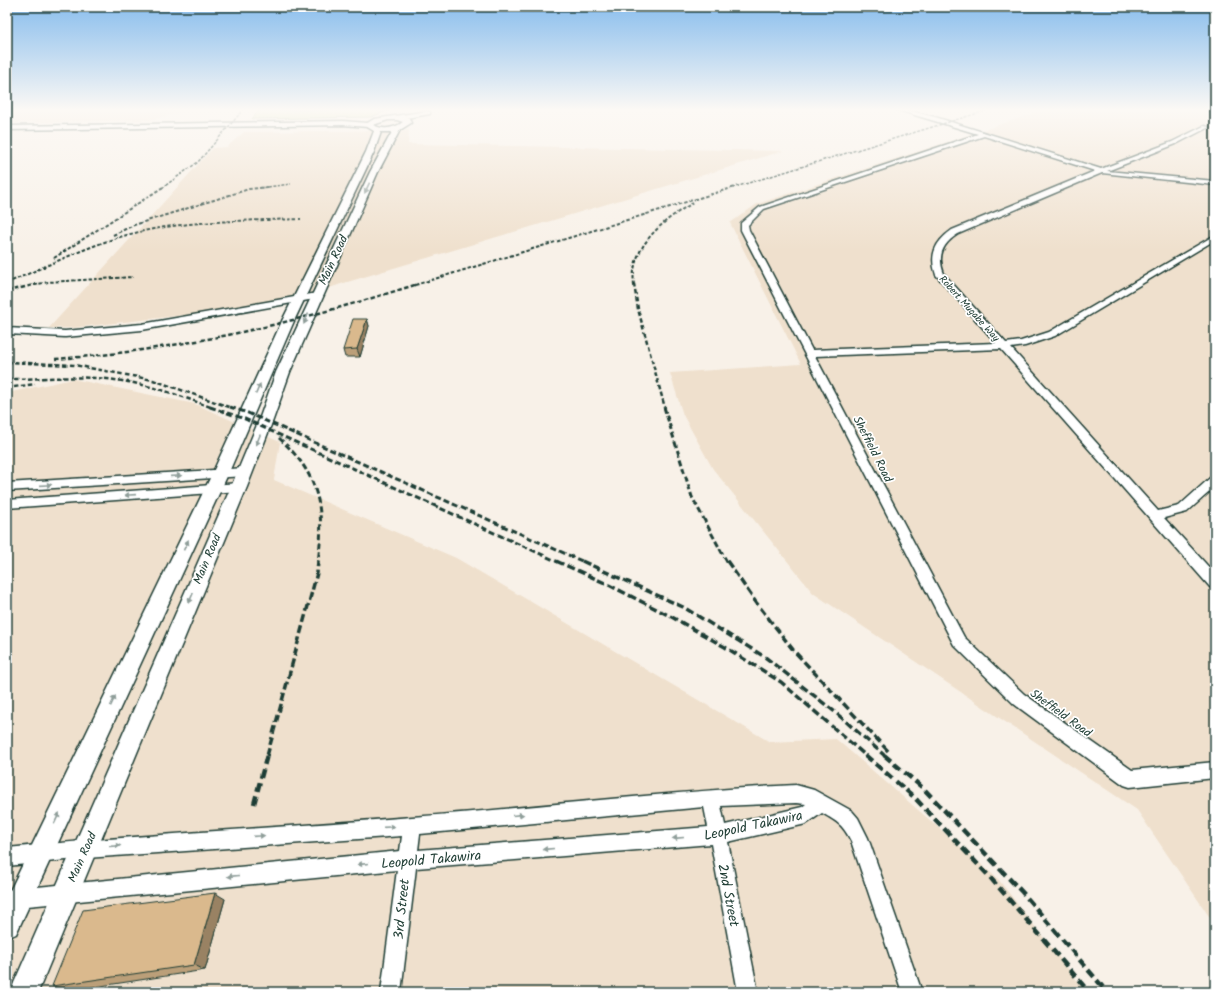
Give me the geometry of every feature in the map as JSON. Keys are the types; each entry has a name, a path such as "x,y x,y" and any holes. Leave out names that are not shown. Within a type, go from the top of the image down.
{"main road":[{"name":"Main Road","path":"24,992 242,479 266,420 283,372 317,296 337,237 368,157"},
{"name":"Main Road","path":"7,925 13,899 41,854 221,472 299,300 337,237 382,157"},
{"path":"154,615 183,615"}],"street":[{"name":"Sheffield Road","path":"915,157 762,208 744,225 959,642 1019,699 1130,779 1215,770"},
{"path":"1055,157 1115,174 1215,183"},
{"name":"Robert Mugabe Way","path":"1138,157 955,232 941,243 936,257 936,265 940,275 1215,583"},
{"path":"810,354 1022,344 1052,334 1215,237"},
{"path":"7,331 65,334 142,327 317,296"},
{"path":"8,488 221,472 242,479"},
{"path":"7,504 213,488 242,479"},
{"path":"1155,516 1183,509 1215,480"},
{"name":"Leopold Takawira","path":"7,857 86,849 412,826 711,798 796,794 808,796 822,803 806,815 718,835 406,860 66,892 13,899"},
{"name":"2nd Street","path":"711,798 748,992"},
{"path":"822,803 846,818 852,824 859,838 912,992"},
{"name":"3rd Street","path":"391,992 406,860 412,826"}],"shaded area":[{"path":"205,157 764,157 344,283 282,304 71,328 49,328"},
{"path":"902,157 1215,157 1215,925 1137,810 813,593 713,469 683,415 670,373 801,364 730,223 757,204"},
{"path":"73,379 195,404 280,442 274,480 456,558 770,742 836,739 998,879 1086,992 7,992 7,393"}],"building":[{"path":"353,319 367,319 357,349 343,350"},
{"path":"215,893 194,965 52,986 83,910"}],"railway":[{"path":"162,188 198,162 203,157"},
{"path":"732,188 835,157"},
{"path":"262,188 291,184"},
{"path":"54,258 163,187"},
{"path":"262,188 268,187"},
{"path":"415,285 735,187"},
{"path":"113,235 134,225 249,189 262,188"},
{"path":"634,284 634,271 637,258 651,236 671,217 693,203"},
{"path":"7,283 93,246 123,236 145,231 211,222 301,219"},
{"path":"34,285 48,282 133,277"},
{"path":"7,291 38,284"},
{"path":"55,359 144,350 235,334 327,311 418,284"},
{"path":"634,284 638,309 665,408"},
{"path":"7,362 74,365 153,380 232,408"},
{"path":"7,379 75,377 115,380 153,387 213,408"},
{"path":"7,388 35,384"},
{"path":"210,407 245,419 558,562"},
{"path":"230,407 248,413 584,562"},
{"path":"664,407 692,497 727,562"},
{"path":"279,438 293,452 303,466 311,480 316,494 320,509 321,525 318,562"},
{"path":"267,756 317,573 318,561"},
{"path":"556,561 605,583 670,616 725,647 781,682 866,756"},
{"path":"582,561 683,607 765,657 835,712 885,756"},
{"path":"727,561 755,601 794,651 889,752"},
{"path":"254,804 267,755"},
{"path":"865,755 914,797 988,875 1089,992"},
{"path":"884,755 924,789 1022,892 1107,992"}]}
